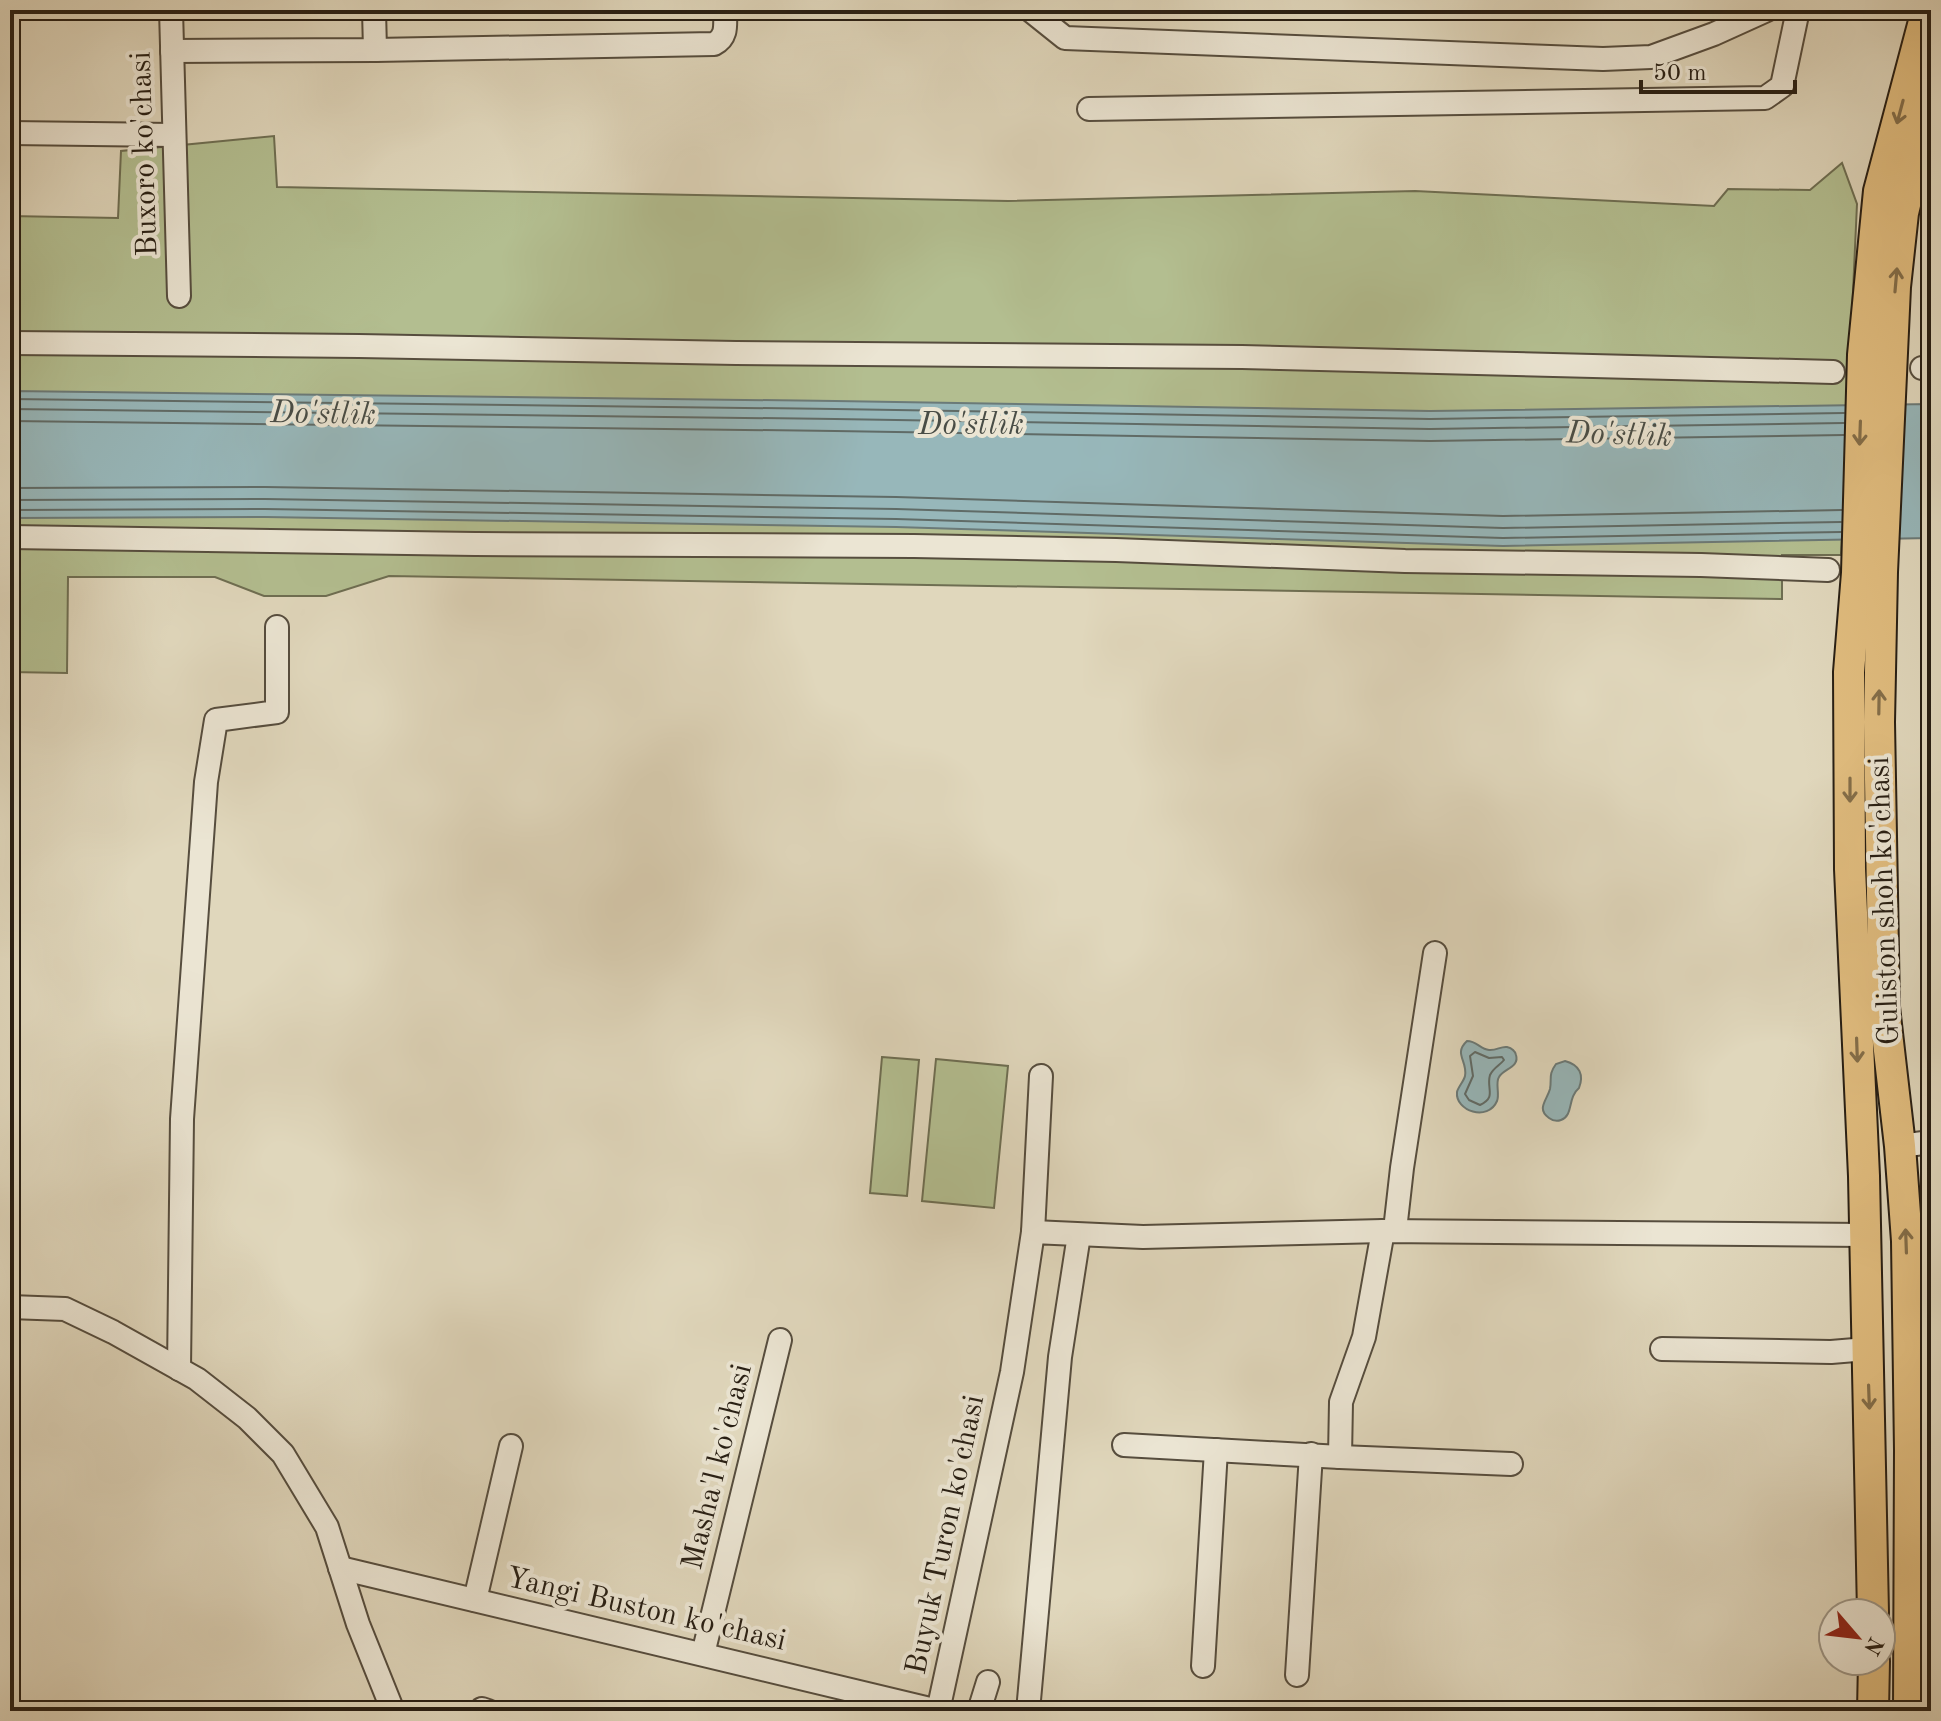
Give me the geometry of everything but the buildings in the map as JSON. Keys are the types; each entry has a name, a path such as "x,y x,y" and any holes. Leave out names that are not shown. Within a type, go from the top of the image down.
{"main road":[{"name":"Guliston shoh ko'chasi","path":"1873,1597 1864,1176 1850,869 1849,672 1877,356 1879,191 1927,10"},
{"name":"Guliston shoh ko'chasi","path":"1877,356 1895,287 1903,213 1931,93"},
{"name":"Guliston shoh ko'chasi","path":"1856,572 1879,722 1884,1007 1907,1241 1909,1711"},
{"path":"1873,1711 1874,1677"}],"street":[{"name":"Buxoro ko'chasi","path":"171,10 179,296"},
{"path":"374,10 375,50"},
{"path":"172,51 714,44 723,38 725,32 725,10"},
{"path":"1030,10 1065,38 1603,59 1651,57 1767,10"},
{"path":"1089,109 1765,98 1782,86 1798,10"},
{"path":"10,133 173,135"},
{"path":"10,343 1242,357 1833,372"},
{"path":"10,537 914,546 1405,561 1686,564 1856,572"},
{"path":"179,1369 182,1119 206,782 216,720 277,712 277,627"},
{"path":"1340,1457 1341,1402 1364,1337 1402,1168 1435,953"},
{"name":"Buyuk Turon ko'chasi","path":"938,1711 1012,1372 1033,1232 1041,1076"},
{"path":"1900,1146 1931,1142"},
{"path":"1033,1232 1143,1237 1389,1230 1864,1235"},
{"path":"1028,1711 1060,1357 1079,1235"},
{"path":"10,1307 65,1309 113,1332 197,1379 247,1418 283,1454 327,1527 358,1624 393,1711"},
{"name":"Masha'l ko'chasi","path":"703,1654 780,1340"},
{"path":"1662,1349 1831,1352 1867,1349"},
{"path":"1124,1445 1511,1464"},
{"path":"475,1600 511,1446"},
{"path":"1203,1666 1216,1450"},
{"path":"1297,1675 1311,1454"},
{"name":"Yangi Buston ko'chasi","path":"340,1568 938,1711"},
{"path":"979,1711 988,1682"}],"green space":[{"path":"274,136 277,187 1008,201 1415,191 1714,206 1728,189 1810,190 1842,163 1857,204 1841,555 1782,555 1782,599 389,576 326,596 264,596 215,577 68,577 67,673 10,672 10,216 118,218 121,151"},
{"path":"882,1057 919,1060 907,1196 870,1193"},
{"path":"936,1059 1008,1066 994,1208 922,1201"}],"water":[{"name":"Do'stlik","path":"10,391 1430,411 1931,404 1931,538 1503,546 896,527 265,517 10,518"},
{"path":"1467,1041 1489,1050 1507,1047 1516,1055 1516,1062 1499,1077 1497,1101 1487,1111 1473,1112 1458,1099 1457,1092 1465,1071 1461,1050"},
{"path":"1565,1061 1577,1068 1581,1075 1580,1083 1568,1114 1555,1121 1545,1115 1543,1108 1552,1071 1556,1064"}]}
